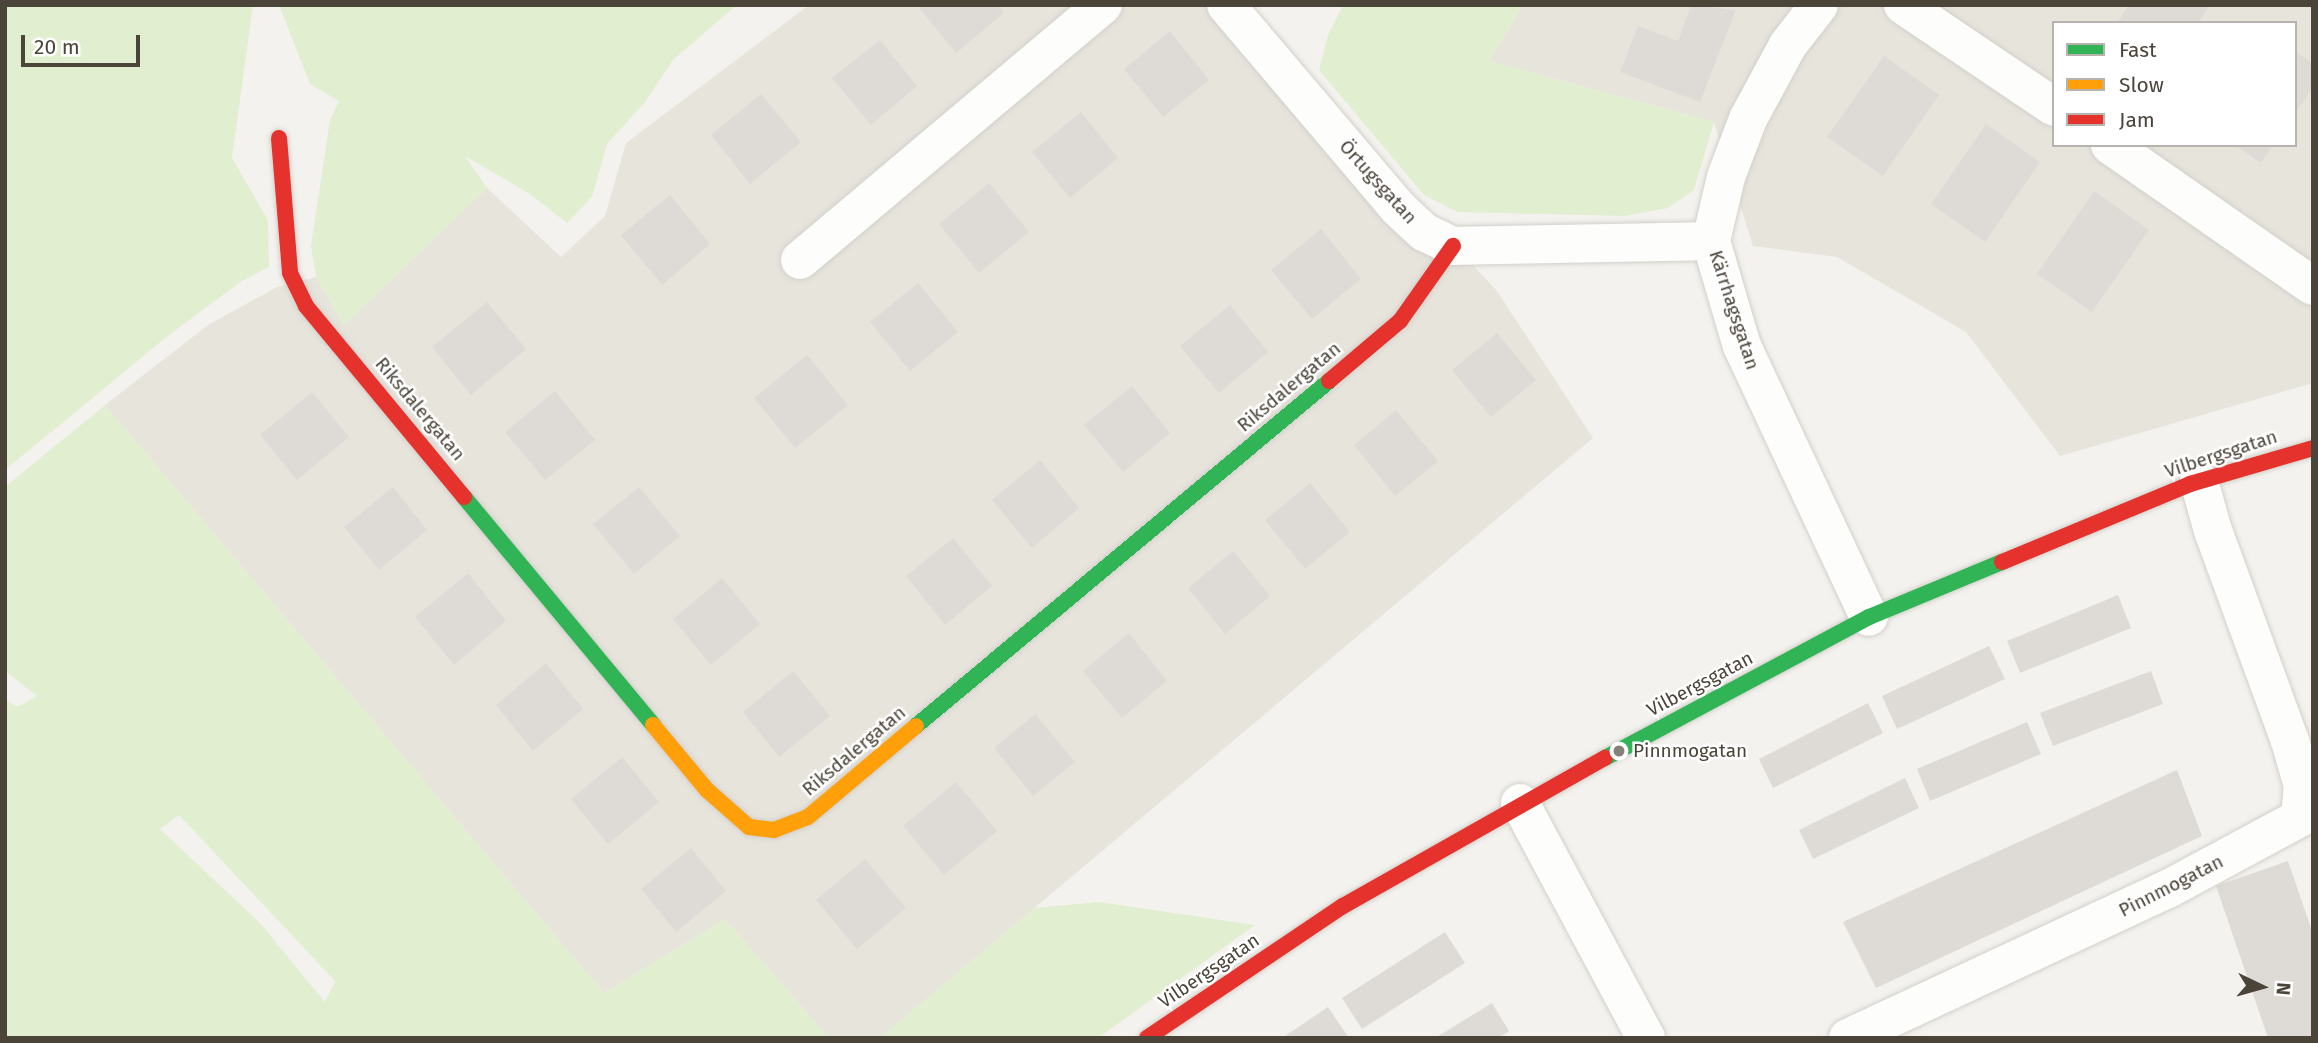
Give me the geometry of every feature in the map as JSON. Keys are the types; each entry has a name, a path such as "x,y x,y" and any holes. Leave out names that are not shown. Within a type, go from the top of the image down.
{"street":[{"path":"800,260 1103,5"},
{"name":"Örtugsgatan","path":"1226,5 1398,208 1424,232 1453,246 1711,242"},
{"name":"Kärrhagsgatan","path":"1819,5 1788,45 1748,119 1726,177 1711,242 1742,346 1869,617"},
{"path":"1903,5 2052,106"},
{"name":"Riksdalergatan","path":"279,138 290,274 306,306 707,790 749,827 774,830 808,817 1400,321 1453,246"},
{"path":"2113,147 2313,286"},
{"name":"Vilbergsgatan","path":"1147,1038 1343,906 1520,803 1869,617 2199,481 2313,448"},
{"name":"Pinnmogatan","path":"1848,1038 2309,824 2290,741 2213,531 2199,481"},
{"path":"1520,803 1646,1038"}],"shaded area":[{"path":"809,5 1231,5 1497,291 1593,438 880,1038 829,1038 725,919 604,993 105,405 208,325 277,287 316,277 344,325 487,188 561,257 605,216 626,143"},
{"path":"1523,5 2313,5 2313,383 2060,456 1966,332 1837,257 1753,246 1714,122 1489,61"}],"green space":[{"path":"5,5 253,5 232,158 268,220 269,267 242,281 169,335 5,470"},
{"path":"279,5 737,5 673,60 645,102 607,144 592,197 567,223 530,194 465,156 487,188 344,325 316,277 311,246 330,120 339,101 310,84"},
{"path":"1343,5 1523,5 1489,61 1714,122 1694,190 1668,208 1625,216 1458,212 1424,195 1319,70 1328,35"},
{"path":"105,405 604,993 725,919 829,1038 5,1038 5,699 17,707 37,696 5,671 5,487","holes":["179,815 335,981 325,1002 260,923 160,829"]},
{"path":"1099,902 1255,925 1098,1038 880,1038 1034,908"}],"building":[{"path":"922,5 998,5 1004,13 956,53 919,8"},
{"path":"1691,5 1736,10 1700,102 1620,72 1638,26 1678,41"},
{"path":"2129,5 2210,5 2199,21 2118,21"},
{"path":"1170,31 1209,80 1163,117 1124,69"},
{"path":"880,40 917,86 871,125 832,78"},
{"path":"2297,52 2313,64 2313,88 2297,110"},
{"path":"1884,56 1939,95 1883,176 1827,137"},
{"path":"761,94 801,142 750,184 711,135"},
{"path":"1081,112 1118,158 1070,198 1032,152"},
{"path":"1986,124 2040,162 1985,242 1931,204"},
{"path":"2238,147 2272,147 2261,163"},
{"path":"989,183 1029,232 979,273 939,224"},
{"path":"2094,191 2149,230 2092,312 2037,274"},
{"path":"670,195 710,244 662,285 621,235"},
{"path":"1321,229 1361,279 1312,319 1271,270"},
{"path":"918,283 958,332 910,371 870,322"},
{"path":"487,302 526,349 471,395 432,347"},
{"path":"1230,305 1268,352 1219,393 1180,346"},
{"path":"1497,333 1536,380 1491,417 1452,370"},
{"path":"807,355 848,405 795,448 754,398"},
{"path":"1132,386 1170,433 1123,472 1084,425"},
{"path":"555,391 595,440 545,480 505,432"},
{"path":"312,392 349,437 297,480 260,435"},
{"path":"1396,410 1438,461 1395,496 1354,445"},
{"path":"1040,460 1079,508 1032,548 992,500"},
{"path":"1310,483 1350,532 1305,569 1265,520"},
{"path":"393,487 427,530 379,570 344,527"},
{"path":"639,487 680,536 634,574 593,524"},
{"path":"953,538 992,586 945,625 906,576"},
{"path":"1233,551 1270,596 1225,634 1188,588"},
{"path":"468,573 506,621 454,665 415,617"},
{"path":"722,578 760,624 711,665 673,619"},
{"path":"2118,595 2131,628 2020,673 2007,641"},
{"path":"1129,633 1167,681 1122,718 1083,671"},
{"path":"1989,646 2005,679 1897,729 1882,696"},
{"path":"546,663 583,709 533,751 496,705"},
{"path":"793,671 830,716 779,757 743,712"},
{"path":"2151,671 2163,704 2053,746 2040,713"},
{"path":"1868,703 1883,733 1773,788 1759,759"},
{"path":"1035,714 1075,762 1033,796 994,748"},
{"path":"2027,722 2041,754 1930,801 1917,769"},
{"path":"622,757 659,802 608,844 571,799"},
{"path":"2177,770 2202,836 1876,988 1843,922"},
{"path":"1905,778 1919,808 1813,859 1799,830"},
{"path":"956,782 997,831 944,875 903,826"},
{"path":"691,848 726,891 676,932 641,889"},
{"path":"865,859 906,908 857,949 816,900"},
{"path":"2288,861 2313,934 2313,1038 2268,1038 2216,886"},
{"path":"1445,932 1465,963 1362,1029 1342,998"},
{"path":"1492,1003 1509,1031 1498,1038 1435,1038"},
{"path":"1328,1007 1349,1038 1282,1038"}],"traffic: fast":[{"path":"916,726 1329,381"},
{"path":"464,497 653,725"},
{"path":"1605,758 1869,617 2002,562"}],"traffic: slow":[{"path":"653,725 707,790 749,827 774,830 808,817 916,726"}],"traffic: jam":[{"path":"279,138 290,273 306,306 464,497"},
{"path":"1329,381 1400,321 1453,246"},
{"path":"2002,562 2190,484 2313,448"},
{"path":"1147,1038 1343,906 1605,758"}],"place":[{"name":"Pinnmogatan","path":"1619,751"}]}
